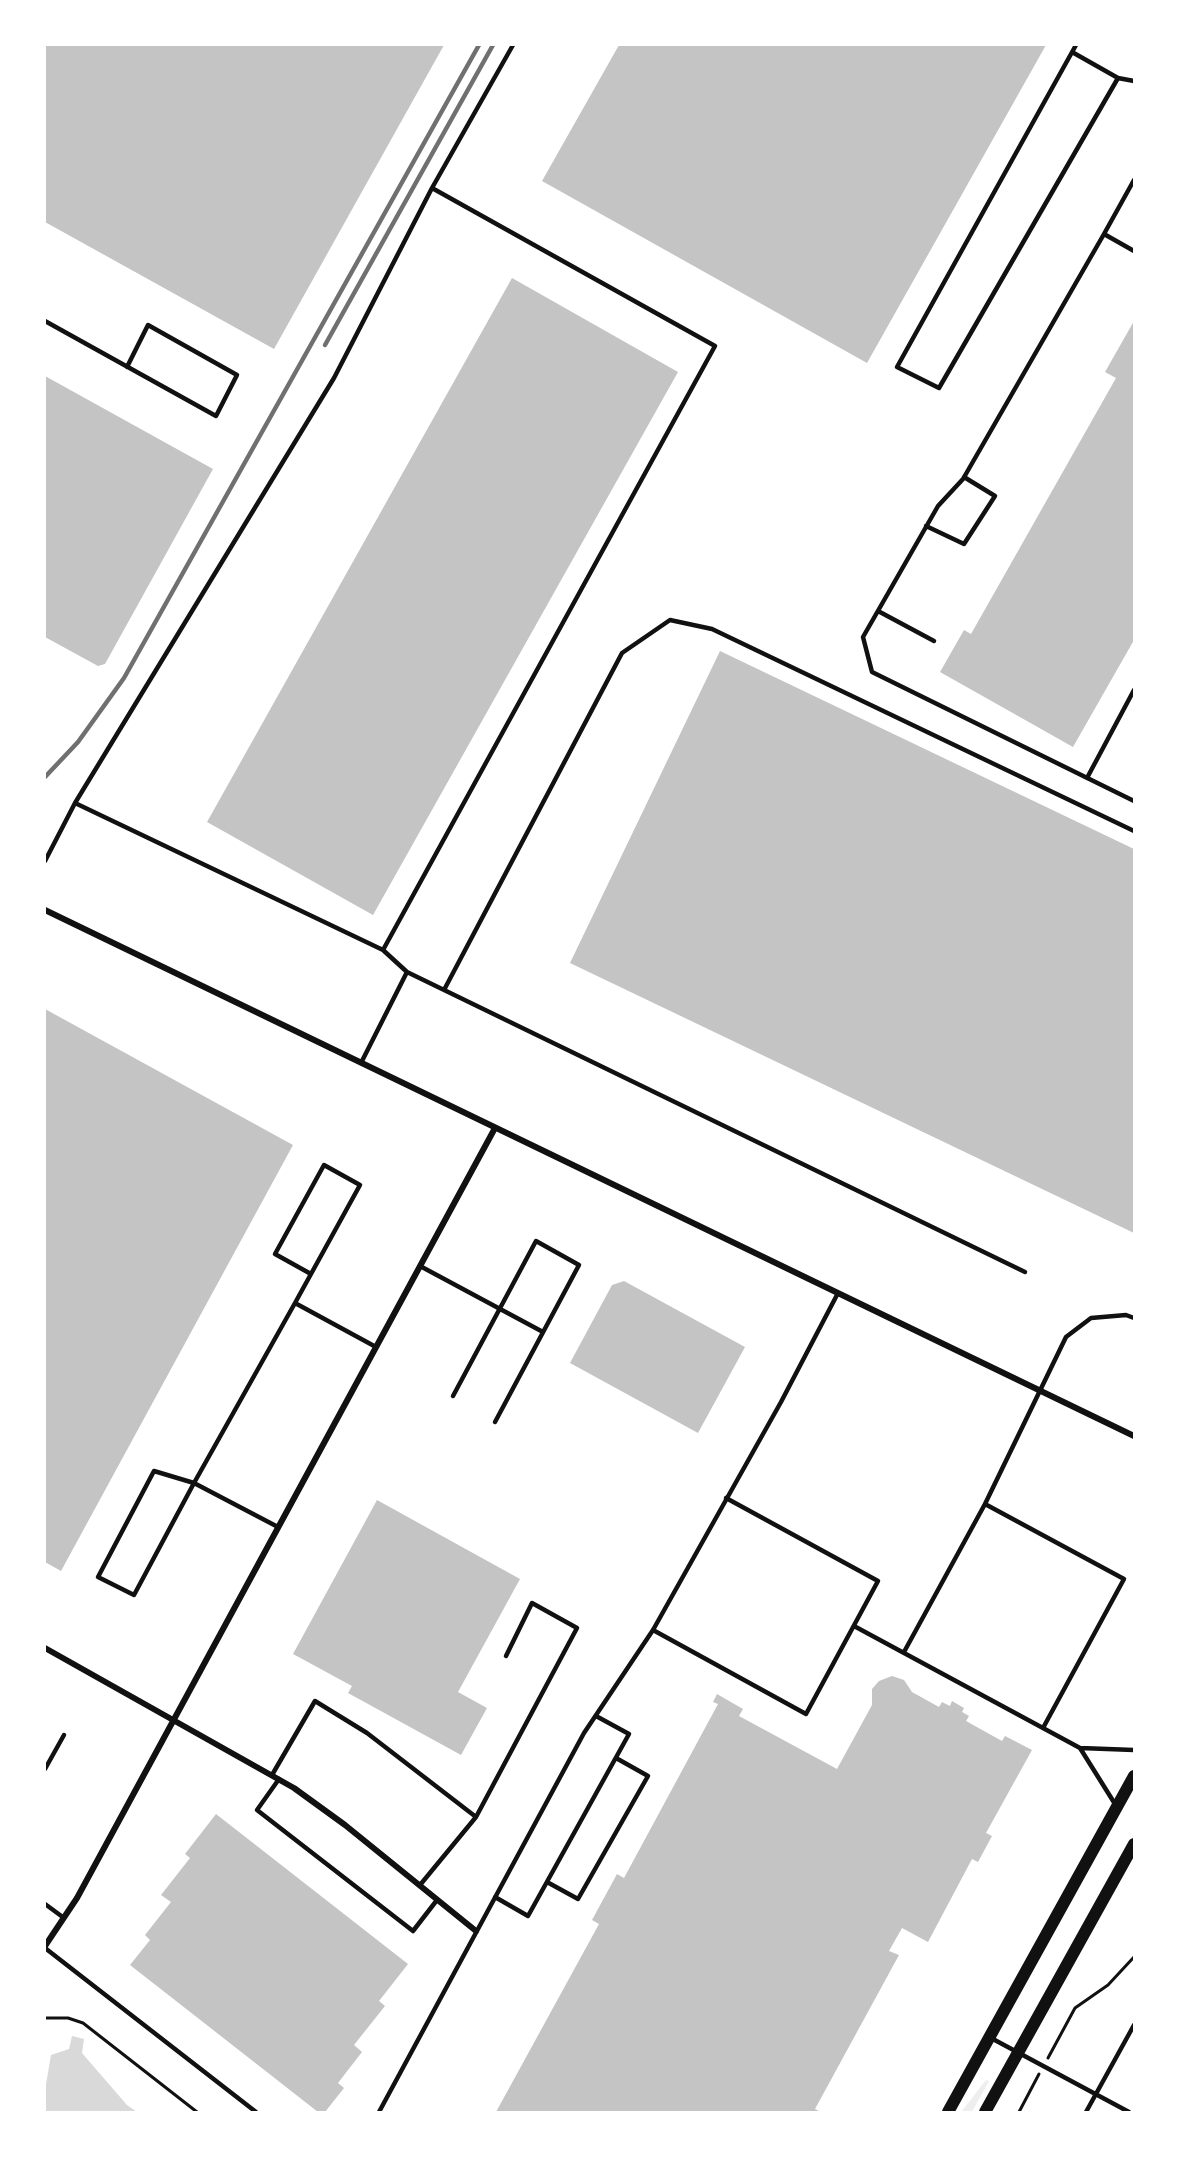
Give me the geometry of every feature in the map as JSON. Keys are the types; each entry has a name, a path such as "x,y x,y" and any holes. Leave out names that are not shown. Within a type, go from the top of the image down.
{"main road":[{"path":"948,2112 1134,1776"},
{"path":"985,2112 1134,1844"}],"street":[{"path":"45,910 1134,1436"},
{"path":"45,1947 64,1918 174,1719 495,1128"},
{"path":"45,1648 279,1779 345,1825 477,1931"}],"lane":[{"path":"45,861 75,803 334,378 432,188 513,45"},
{"path":"1076,45 897,367 939,388 1118,78"},
{"path":"1072,52 1118,78 1134,81"},
{"path":"1134,180 964,477 938,506 863,637 872,672 1134,801"},
{"path":"383,950 715,346 432,188"},
{"path":"1104,234 1134,250"},
{"path":"45,321 127,367 216,416 237,375 148,325 127,367"},
{"path":"926,526 963,544 995,496 964,477"},
{"path":"878,611 934,641"},
{"path":"444,990 622,653 670,620 712,628 1134,831"},
{"path":"1087,778 1134,690"},
{"path":"75,803 383,950 407,972 1025,1272"},
{"path":"361,1063 407,972"},
{"path":"278,1527 194,1483 154,1471 98,1577 134,1595 194,1483 295,1303 311,1274 360,1185 324,1165 275,1254 311,1274"},
{"path":"453,1396 536,1242 579,1265 495,1422"},
{"path":"420,1266 543,1332"},
{"path":"379,2112 596,1716 653,1630 781,1402 837,1293"},
{"path":"295,1303 376,1347"},
{"path":"904,1652 985,1504 1066,1337 1091,1317 1125,1315 1134,1318"},
{"path":"653,1630 806,1714 878,1581 726,1498"},
{"path":"985,1504 1124,1579 1043,1728"},
{"path":"420,1885 476,1817 577,1628 532,1603 506,1656"},
{"path":"854,1626 1080,1748 1134,1750"},
{"path":"272,1775 315,1701 367,1733 476,1817"},
{"path":"495,1897 528,1916 547,1882 629,1734 596,1716"},
{"path":"45,1769 64,1735"},
{"path":"1080,1748 1117,1806"},
{"path":"547,1882 578,1899 648,1776 616,1758"},
{"path":"279,1779 257,1810 413,1932 437,1899"},
{"path":"45,1904 64,1918"},
{"path":"45,1947 256,2112"},
{"path":"1086,2112 1134,2025"},
{"path":"989,2037 1129,2112"}],"path":[{"path":"1059,2036 1075,2008 1108,1985 1134,1957"},
{"path":"45,2018 68,2018 83,2023 197,2112"},
{"path":"1019,2112 1026,2097"}],"shaded area":[{"path":"72,2036 84,2039 82,2053 127,2105 137,2112 45,2112 45,2090 51,2055 69,2049"},
{"path":"986,2080 989,2081 972,2112 961,2112"}],"building":[{"path":"45,45 444,45 274,349 45,222"},
{"path":"619,45 1046,45 867,363 542,181"},
{"path":"512,278 678,372 373,915 207,822"},
{"path":"1134,321 1134,640 1073,747 940,672 964,630 971,634 1116,378 1105,372"},
{"path":"45,376 213,469 105,664 98,666 45,637"},
{"path":"720,651 1134,849 1134,1233 570,963"},
{"path":"45,1009 293,1145 61,1571 45,1562"},
{"path":"624,1281 745,1347 698,1433 570,1363 612,1285"},
{"path":"377,1500 520,1579 458,1692 487,1708 461,1755 348,1693 352,1686 293,1654"},
{"path":"892,1676 904,1680 912,1692 939,1707 942,1702 950,1706 952,1701 964,1708 962,1712 969,1716 966,1721 1002,1741 1005,1736 1032,1750 986,1833 992,1836 978,1862 972,1859 928,1942 902,1928 889,1951 899,1955 815,2109 821,2112 496,2112 599,1924 592,1920 617,1874 624,1878 718,1704 713,1702 717,1694 743,1709 739,1716 837,1769 872,1705 872,1689 879,1681"},
{"path":"216,1814 408,1964 379,2001 385,2006 354,2045 362,2052 338,2083 344,2088 325,2112 318,2112 130,1965 150,1940 145,1935 171,1902 161,1895 190,1858 185,1854"}],"railway":[{"path":"45,777 78,742 124,678 479,45"},
{"path":"325,345 493,45"}]}
